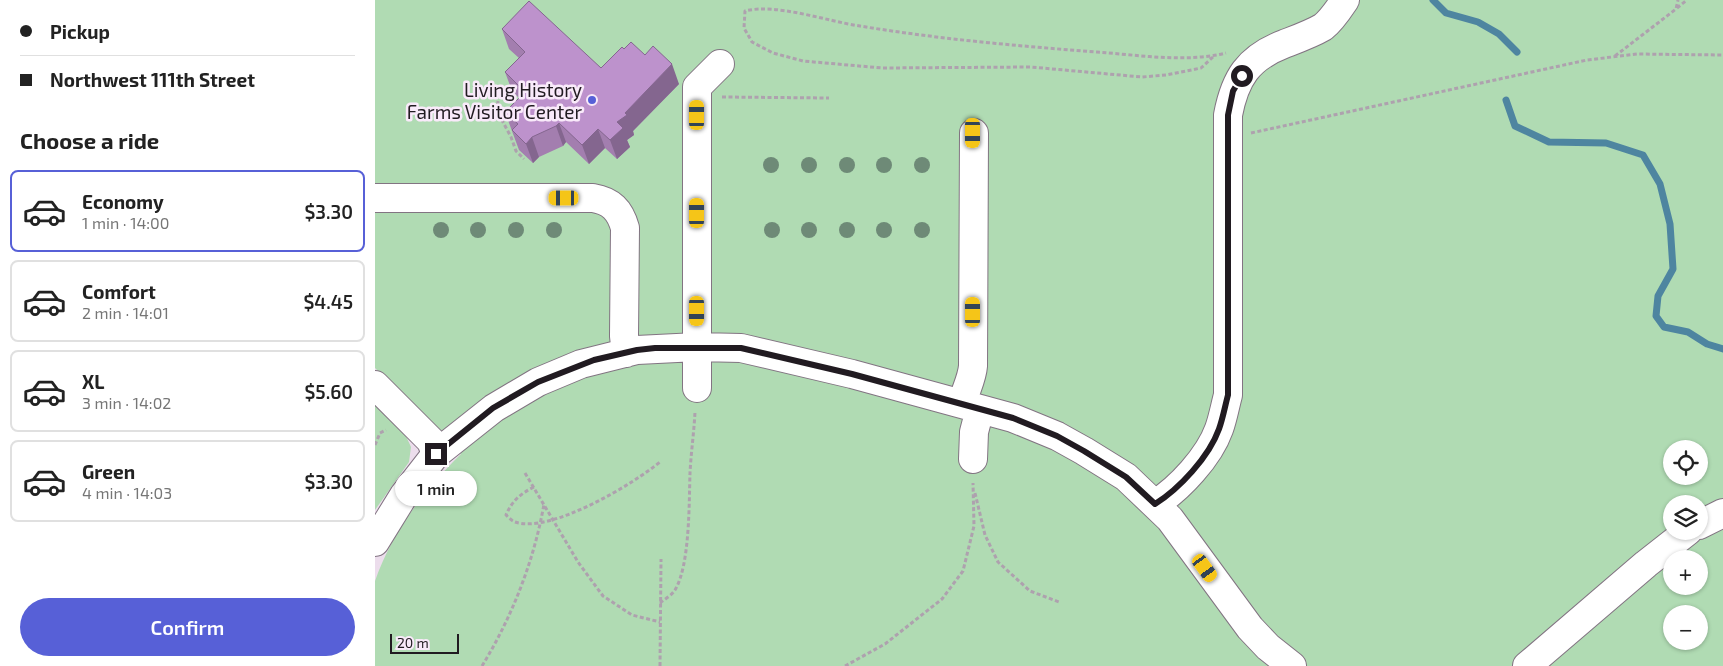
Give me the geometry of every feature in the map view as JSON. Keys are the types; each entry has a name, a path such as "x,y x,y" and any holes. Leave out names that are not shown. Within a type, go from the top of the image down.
{"street":[{"path":"1155,504 1166,497 1205,456 1219,430 1228,395 1228,115 1231,97 1236,84 1247,67 1257,58 1326,13 1339,9 1345,0"},
{"path":"697,388 697,87 720,64"},
{"path":"973,133 973,366 965,391 971,407 973,459"},
{"path":"375,198 593,198 611,204 620,214 625,228 626,353"},
{"path":"375,542 403,496 436,454 493,408 538,382 581,364 655,348 741,348 771,354 1013,418 1057,436 1126,477 1155,504 1176,526 1250,628 1268,647 1292,666"},
{"path":"375,385 431,441 436,454"},
{"path":"1708,520 1723,513"},
{"path":"1527,666 1677,540"}],"path":[{"path":"1676,9 1678,0"},
{"path":"1614,57 1687,0"},
{"path":"755,8 773,8 838,23 898,32 1008,44 1163,57 1213,57 1201,68 1166,75 1143,77 1031,67 882,68 813,62 773,53 752,42 744,28 745,11 755,8"},
{"path":"1228,134 1256,133 1587,60 1637,54 1723,55"},
{"path":"697,97 829,98"},
{"path":"497,101 497,112 511,137 516,151 524,159"},
{"path":"661,603 674,592 680,577 684,556 690,498 690,472 697,388"},
{"path":"375,445 380,433 388,429"},
{"path":"534,488 522,493 510,505 506,515 513,522 529,524 541,522 589,506 627,485 661,461"},
{"path":"525,473 578,562 603,596 632,616 661,622"},
{"path":"845,666 885,644 942,599 963,571 974,526 973,474 976,500 985,535 997,562 1029,591 1059,602"},
{"path":"482,666 505,623 524,581 541,522 544,504"},
{"path":"660,666 661,559"}],"green space":[{"path":"375,0 1723,0 1723,666 375,666 375,581 382,563 400,529 422,497 461,454 375,368"},
{"path":"375,405 405,434 411,447 409,462 375,510"}],"building":[{"name":"Living History Farms Visitor Center","path":"529,1 601,68 622,47 624,49 631,42 645,55 653,46 672,64 625,113 627,115 617,122 623,128 610,140 598,129 582,145 559,123 532,137 526,144 512,130 518,124 505,112 524,91 505,72 525,52 502,29"}],"waterway":[{"path":"1433,0 1446,13 1478,22 1499,34 1517,52"},
{"path":"1506,100 1515,126 1549,142 1606,143 1643,155 1660,184 1670,224 1673,269 1658,296 1656,316 1664,327 1688,332 1707,344 1723,349"}],"place":[{"name":"Living History Farms Visitor Center","path":"592,100"}],"route":[{"path":"436,454 493,408 538,382 581,364 637,350 732,347 771,354 852,374 1013,418 1057,436 1084,451 1126,477 1155,504 1166,497 1205,456 1219,430 1228,395 1228,115 1233,91 1242,76"}]}
